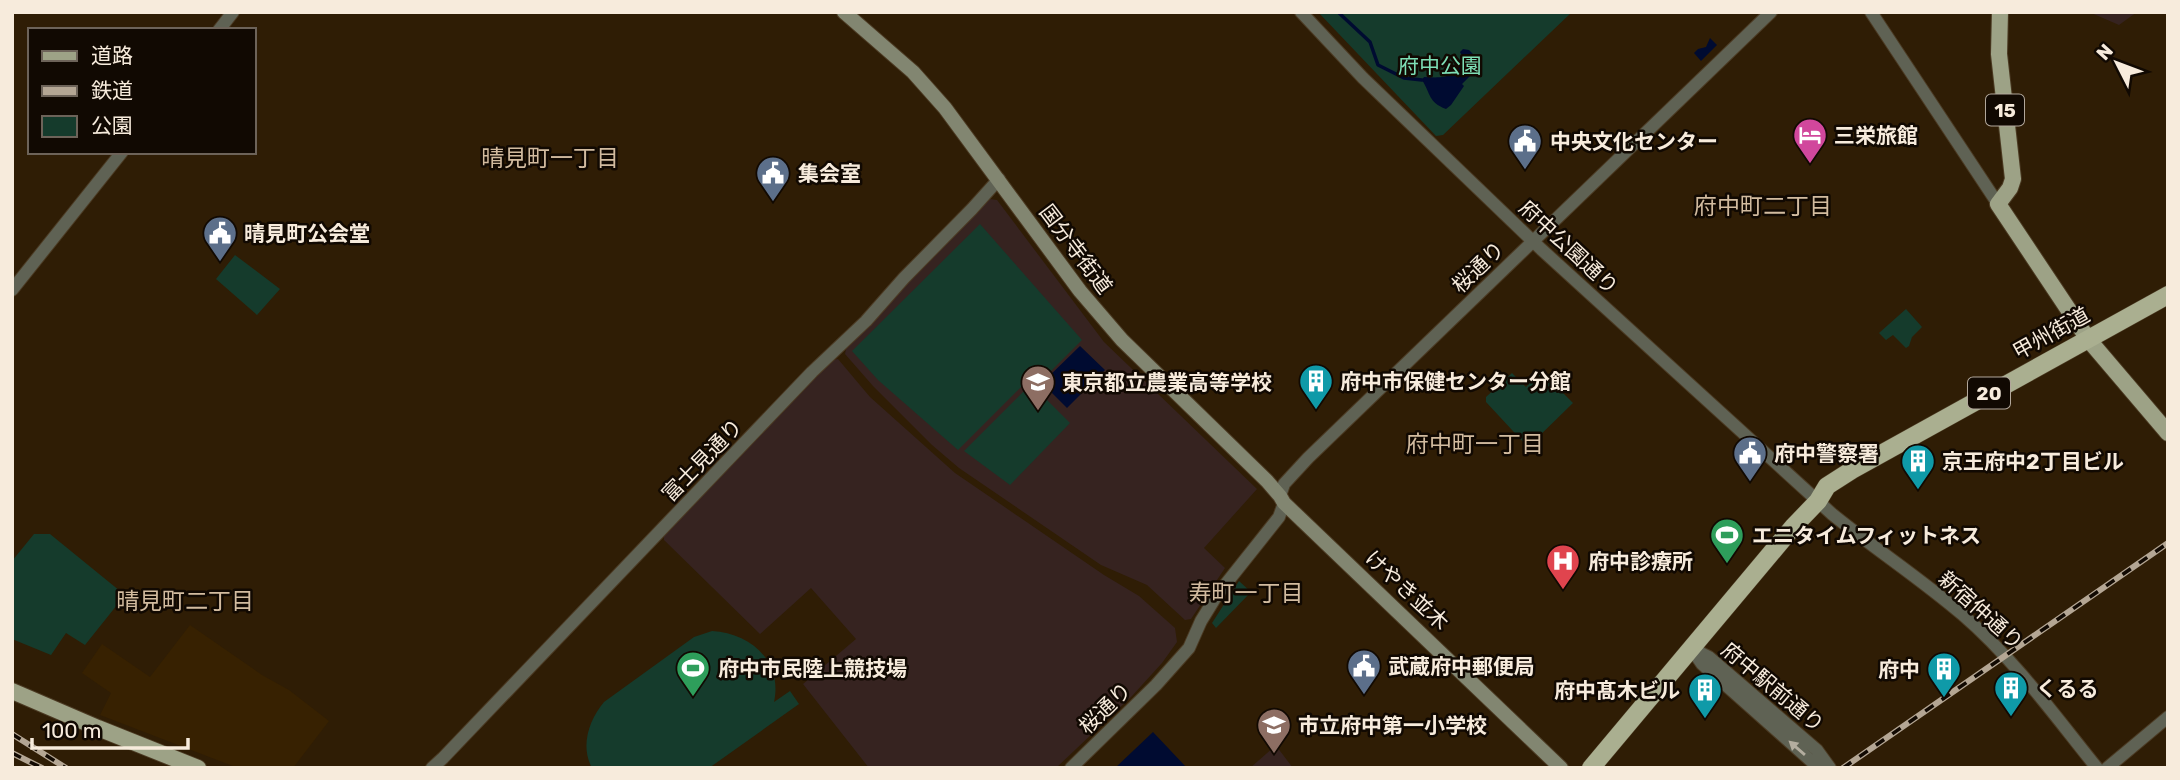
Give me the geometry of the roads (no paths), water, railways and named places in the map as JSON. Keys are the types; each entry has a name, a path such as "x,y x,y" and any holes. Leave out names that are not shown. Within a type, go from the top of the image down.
{"highway":[{"name":"甲州街道","path":"2092,343 2168,295"},
{"name":"甲州街道","path":"1591,768 1793,527 1818,502 1828,486 1852,470 2092,343 2168,307"}],"main road":[{"name":"国分寺街道","path":"844,12 928,88 999,179 1080,291 1115,333 1282,499"},
{"name":"15","path":"1998,204 2010,188 2013,178 1999,54 2000,12"},
{"path":"1998,204 2092,343 2168,433"},
{"name":"けやき並木","path":"1282,499 1561,768"},
{"path":"12,691 98,729 198,768"}],"street":[{"path":"221,28 233,12"},
{"name":"府中公園通り","path":"1301,12 1363,78 1533,241 1818,502"},
{"name":"桜通り","path":"1071,768 1156,685 1189,648 1213,602 1242,561 1279,517 1284,484 1308,458 1771,12"},
{"path":"1871,12 1998,204"},
{"path":"12,290 120,154"},
{"name":"富士見通り","path":"432,768 548,651 813,372 866,321 999,179"},
{"name":"新宿仲通り","path":"1818,502 1863,540 1884,552 1964,615 2017,670 2097,768"},
{"name":"府中駅前通り","path":"1691,648 1709,657 1750,692 1817,750 1830,768"},
{"name":"府中駅前通り","path":"1691,648 1702,664 1819,768"},
{"path":"1750,692 1753,709"},
{"path":"2107,768 2168,717"}],"water":[{"path":"1710,38 1717,45 1701,61 1694,53 1706,47"},
{"path":"1463,49 1469,50 1475,56 1472,58 1475,62 1473,65 1477,69 1462,84 1464,86 1446,109 1433,100 1422,80 1424,77 1443,77 1452,73 1459,64 1462,56 1460,52"},
{"path":"1080,346 1105,370 1067,408 1042,383"},
{"path":"1153,732 1187,768 1115,768"}],"waterway":[{"path":"1338,12 1370,42 1378,65 1404,78 1422,80"}],"railway":[{"path":"1843,768 2168,543"},
{"path":"12,734 66,768"},
{"path":"12,753 42,768"}],"place":[{"name":"三栄旅館","path":"1810,165"},
{"name":"中央文化センター","path":"1525,171"},
{"name":"集会室","path":"773,203"},
{"name":"晴見町公会堂","path":"220,263"},
{"name":"府中市保健センター分館","path":"1316,411"},
{"name":"東京都立農業高等学校","path":"1038,412"},
{"name":"府中警察署","path":"1750,483"},
{"name":"京王府中2丁目ビル","path":"1918,491"},
{"name":"エニタイムフィットネス","path":"1727,565"},
{"name":"府中診療所","path":"1563,591"},
{"name":"武蔵府中郵便局","path":"1364,696"},
{"name":"府中市民陸上競技場","path":"693,698"},
{"name":"府中","path":"1944,699"},
{"name":"くるる","path":"2011,718"},
{"name":"府中髙木ビル","path":"1705,720"},
{"name":"市立府中第一小学校","path":"1274,755"}],"district":[{"name":"晴見町一丁目","path":"550,158"},
{"name":"府中町二丁目","path":"1763,206"},
{"name":"府中町一丁目","path":"1475,444"},
{"name":"寿町一丁目","path":"1246,593"},
{"name":"晴見町二丁目","path":"185,601"}],"park label":[{"name":"府中公園","path":"1440,65"}]}
